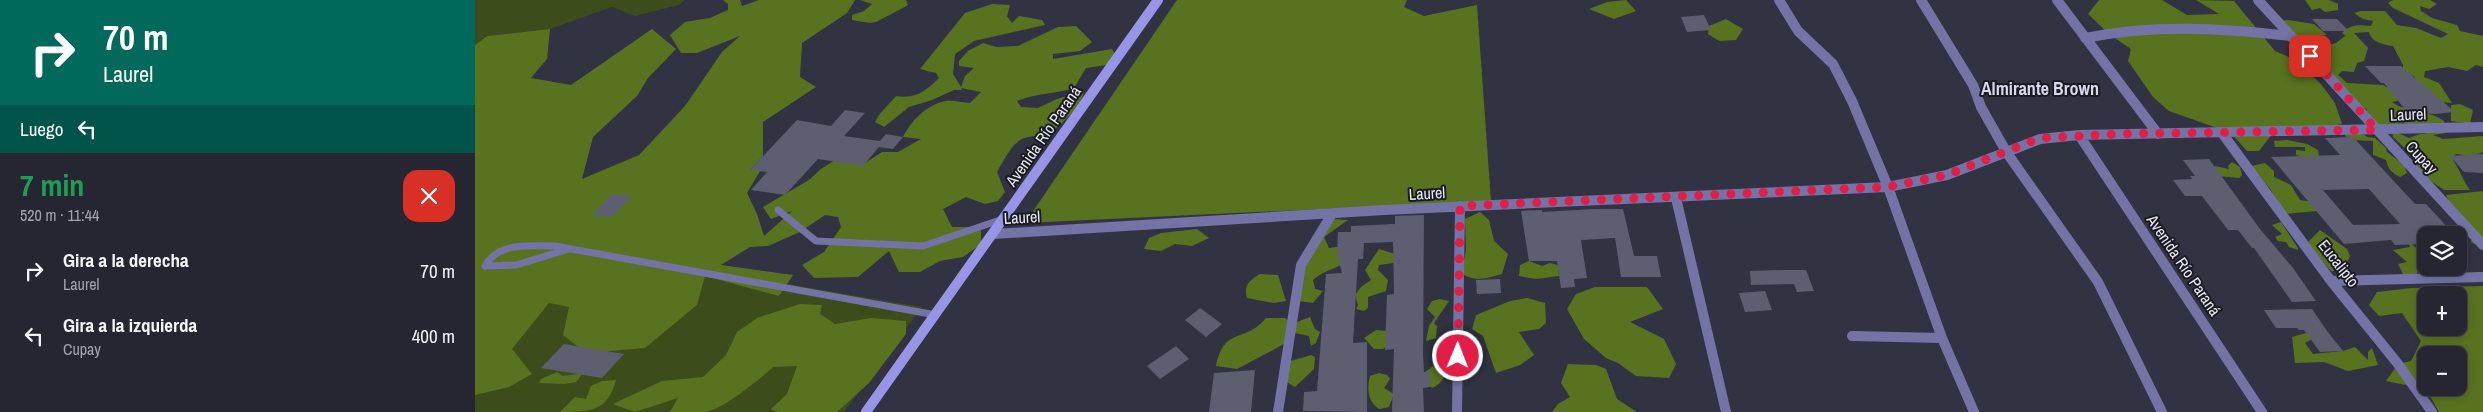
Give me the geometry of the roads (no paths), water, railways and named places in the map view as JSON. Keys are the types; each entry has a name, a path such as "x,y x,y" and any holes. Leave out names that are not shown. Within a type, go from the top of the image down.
{"main road":[{"name":"Avenida Río Paraná","path":"866,412 994,234 1158,0"}],"street":[{"path":"1779,0 1798,31 1833,64 1852,101 1887,187 1942,338 1975,412"},
{"path":"1921,0 1973,85 1981,107 2007,153 2098,282 2162,412"},
{"path":"2057,0 2158,134"},
{"name":"Cupay","path":"2258,0 2340,87 2483,245"},
{"path":"2085,38 2115,31 2167,28 2246,30 2290,36"},
{"name":"Laurel","path":"994,234 1460,206 1676,198 1887,187 1947,175 2007,153 2040,138 2483,127"},
{"name":"Eucalipto","path":"2222,133 2331,281 2397,364 2432,412"},
{"name":"Avenida Río Paraná","path":"2079,136 2262,412"},
{"path":"1676,198 1726,412"},
{"path":"1457,412 1460,206"},
{"path":"1278,412 1301,265 1332,214"},
{"path":"2331,281 2483,277"},
{"path":"1852,336 1942,338"}],"lane":[{"path":"778,210 816,241 923,246 1005,218"},
{"path":"569,249 515,265 497,268 485,266 487,260 498,251 521,246 555,246 936,315"}],"district":[{"name":"Almirante Brown","path":"2040,88"}]}
